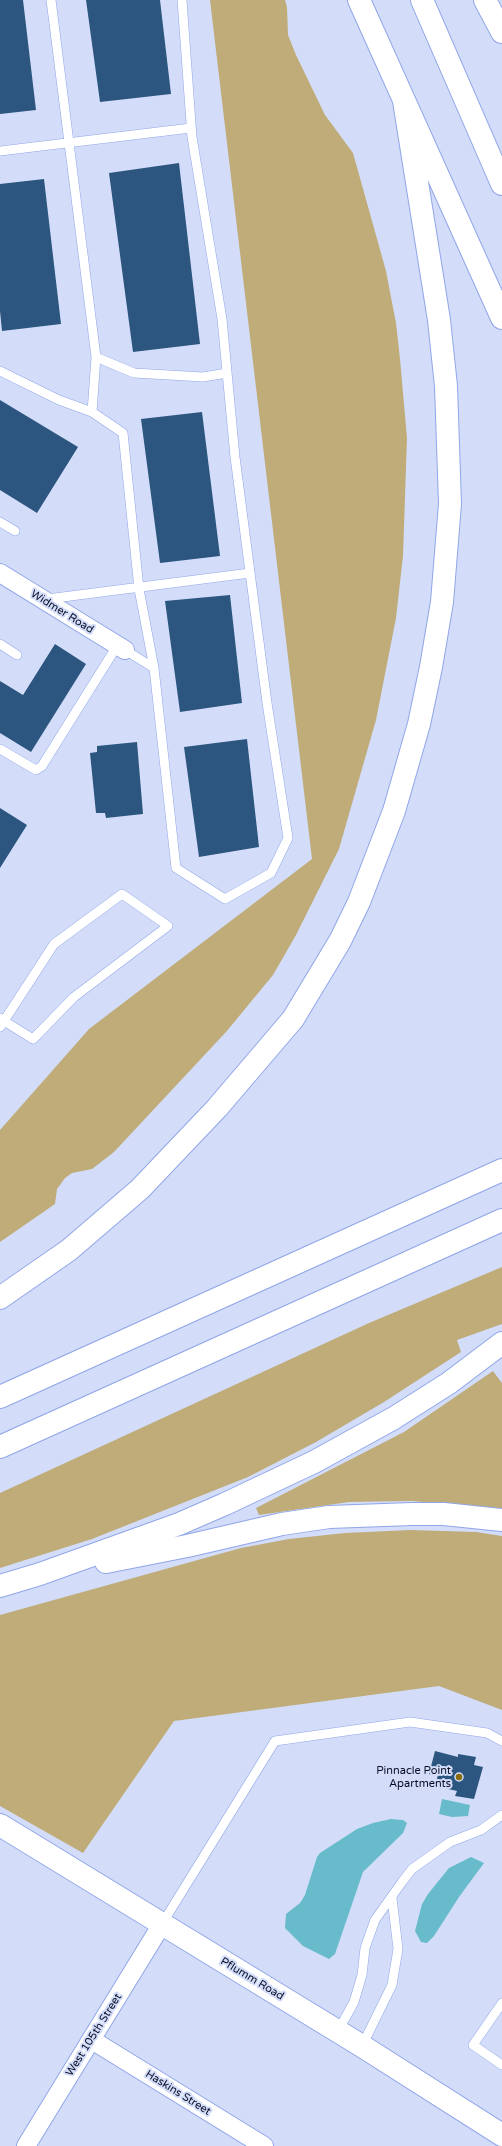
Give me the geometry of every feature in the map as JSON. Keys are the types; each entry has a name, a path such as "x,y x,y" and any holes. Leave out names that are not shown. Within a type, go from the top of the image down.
{"main road":[{"path":"359,0 502,318"},
{"path":"422,0 502,184"},
{"path":"485,0 502,32"},
{"path":"0,1298 69,1250 140,1189 217,1108 293,1019 340,941 359,902 394,811 419,724 431,667 442,602 450,504 446,401 439,320 404,101"},
{"path":"0,1397 502,1170"},
{"path":"0,1447 502,1220"},
{"path":"0,1586 40,1574 179,1524 314,1462 394,1418 497,1347"},
{"path":"40,1574 187,1546 275,1525 329,1517 372,1514 436,1514 502,1520"},
{"name":"Pflumm Road","path":"0,1825 338,2031 502,2135"}],"street":[{"name":"Widmer Road","path":"0,573 121,648"},
{"name":"West 105th Street","path":"26,2146 162,1924"},
{"name":"Haskins Street","path":"92,2040 264,2146"}],"lane":[{"path":"52,0 96,357 92,412"},
{"path":"0,371 59,400 92,412 123,433 139,589 154,668 176,868 225,899 271,873 288,838 235,457 222,319 191,128 182,0"},
{"path":"0,151 191,128"},
{"path":"96,357 134,373 203,377 227,373"},
{"path":"0,522 15,531"},
{"path":"43,600 139,589 250,573"},
{"path":"0,644 18,655"},
{"path":"0,749 36,770 42,766 121,648 154,668"},
{"path":"122,894 168,926 74,997 34,1039 1,1022 54,944 122,894"},
{"path":"162,1924 275,1741 410,1722 487,1733 502,1740"},
{"path":"338,2031 354,2002 362,1975 366,1948 375,1920 412,1869 450,1842 481,1830 502,1815"},
{"path":"362,2046 392,1985 398,1949 392,1898"},
{"path":"502,2003 473,2045 502,2065"}],"shaded area":[{"path":"210,0 285,0 287,7 288,35 296,55 325,115 353,153 386,271 396,323 400,359 407,438 403,556 396,618 376,720 339,849 296,935 273,975 226,1032 114,1152 92,1169 72,1173 65,1178 57,1189 55,1204 0,1242 0,1130 89,1029 312,859"},
{"path":"502,1267 502,1324 457,1340 461,1352 384,1402 316,1442 248,1477 92,1539 0,1568 0,1493 369,1323"},
{"path":"493,1371 502,1383 502,1509 412,1501 349,1502 259,1515 256,1508 404,1432"},
{"path":"410,1530 476,1532 502,1536 502,1710 439,1686 174,1721 83,1853 0,1806 0,1615 241,1548 289,1539 345,1533"},
{"path":"442,1799 470,1805 468,1816 452,1817 439,1814"},
{"path":"391,1819 403,1820 407,1823 403,1833 363,1872 335,1954 329,1959 303,1946 285,1928 286,1914 300,1903 305,1895 317,1857 320,1853 357,1829 373,1823"},
{"path":"471,1857 484,1863 459,1897 434,1936 427,1943 421,1942 415,1931 422,1904 428,1894 449,1868"}],"building":[{"path":"0,0 23,0 36,110 0,114"},
{"path":"86,0 160,0 171,94 100,102"},
{"path":"179,163 200,344 133,352 109,173"},
{"path":"44,179 61,324 2,331 0,311 0,184"},
{"path":"0,400 78,447 37,513 0,490"},
{"path":"202,412 220,556 160,563 141,419"},
{"path":"230,595 242,703 180,712 165,601"},
{"path":"55,644 86,664 31,752 0,733 0,681 23,695"},
{"path":"247,739 259,847 199,857 184,747"},
{"path":"137,742 143,814 106,818 105,813 96,813 90,753 97,752 97,746"},
{"path":"0,808 27,825 0,868"},
{"name":"Pinnacle Point Apartments","path":"435,1751 458,1757 458,1754 476,1757 474,1765 483,1767 474,1799 455,1796 457,1791 435,1786 438,1775 429,1774"}],"place":[{"name":"Pinnacle Point Apartments","path":"459,1777"}]}
